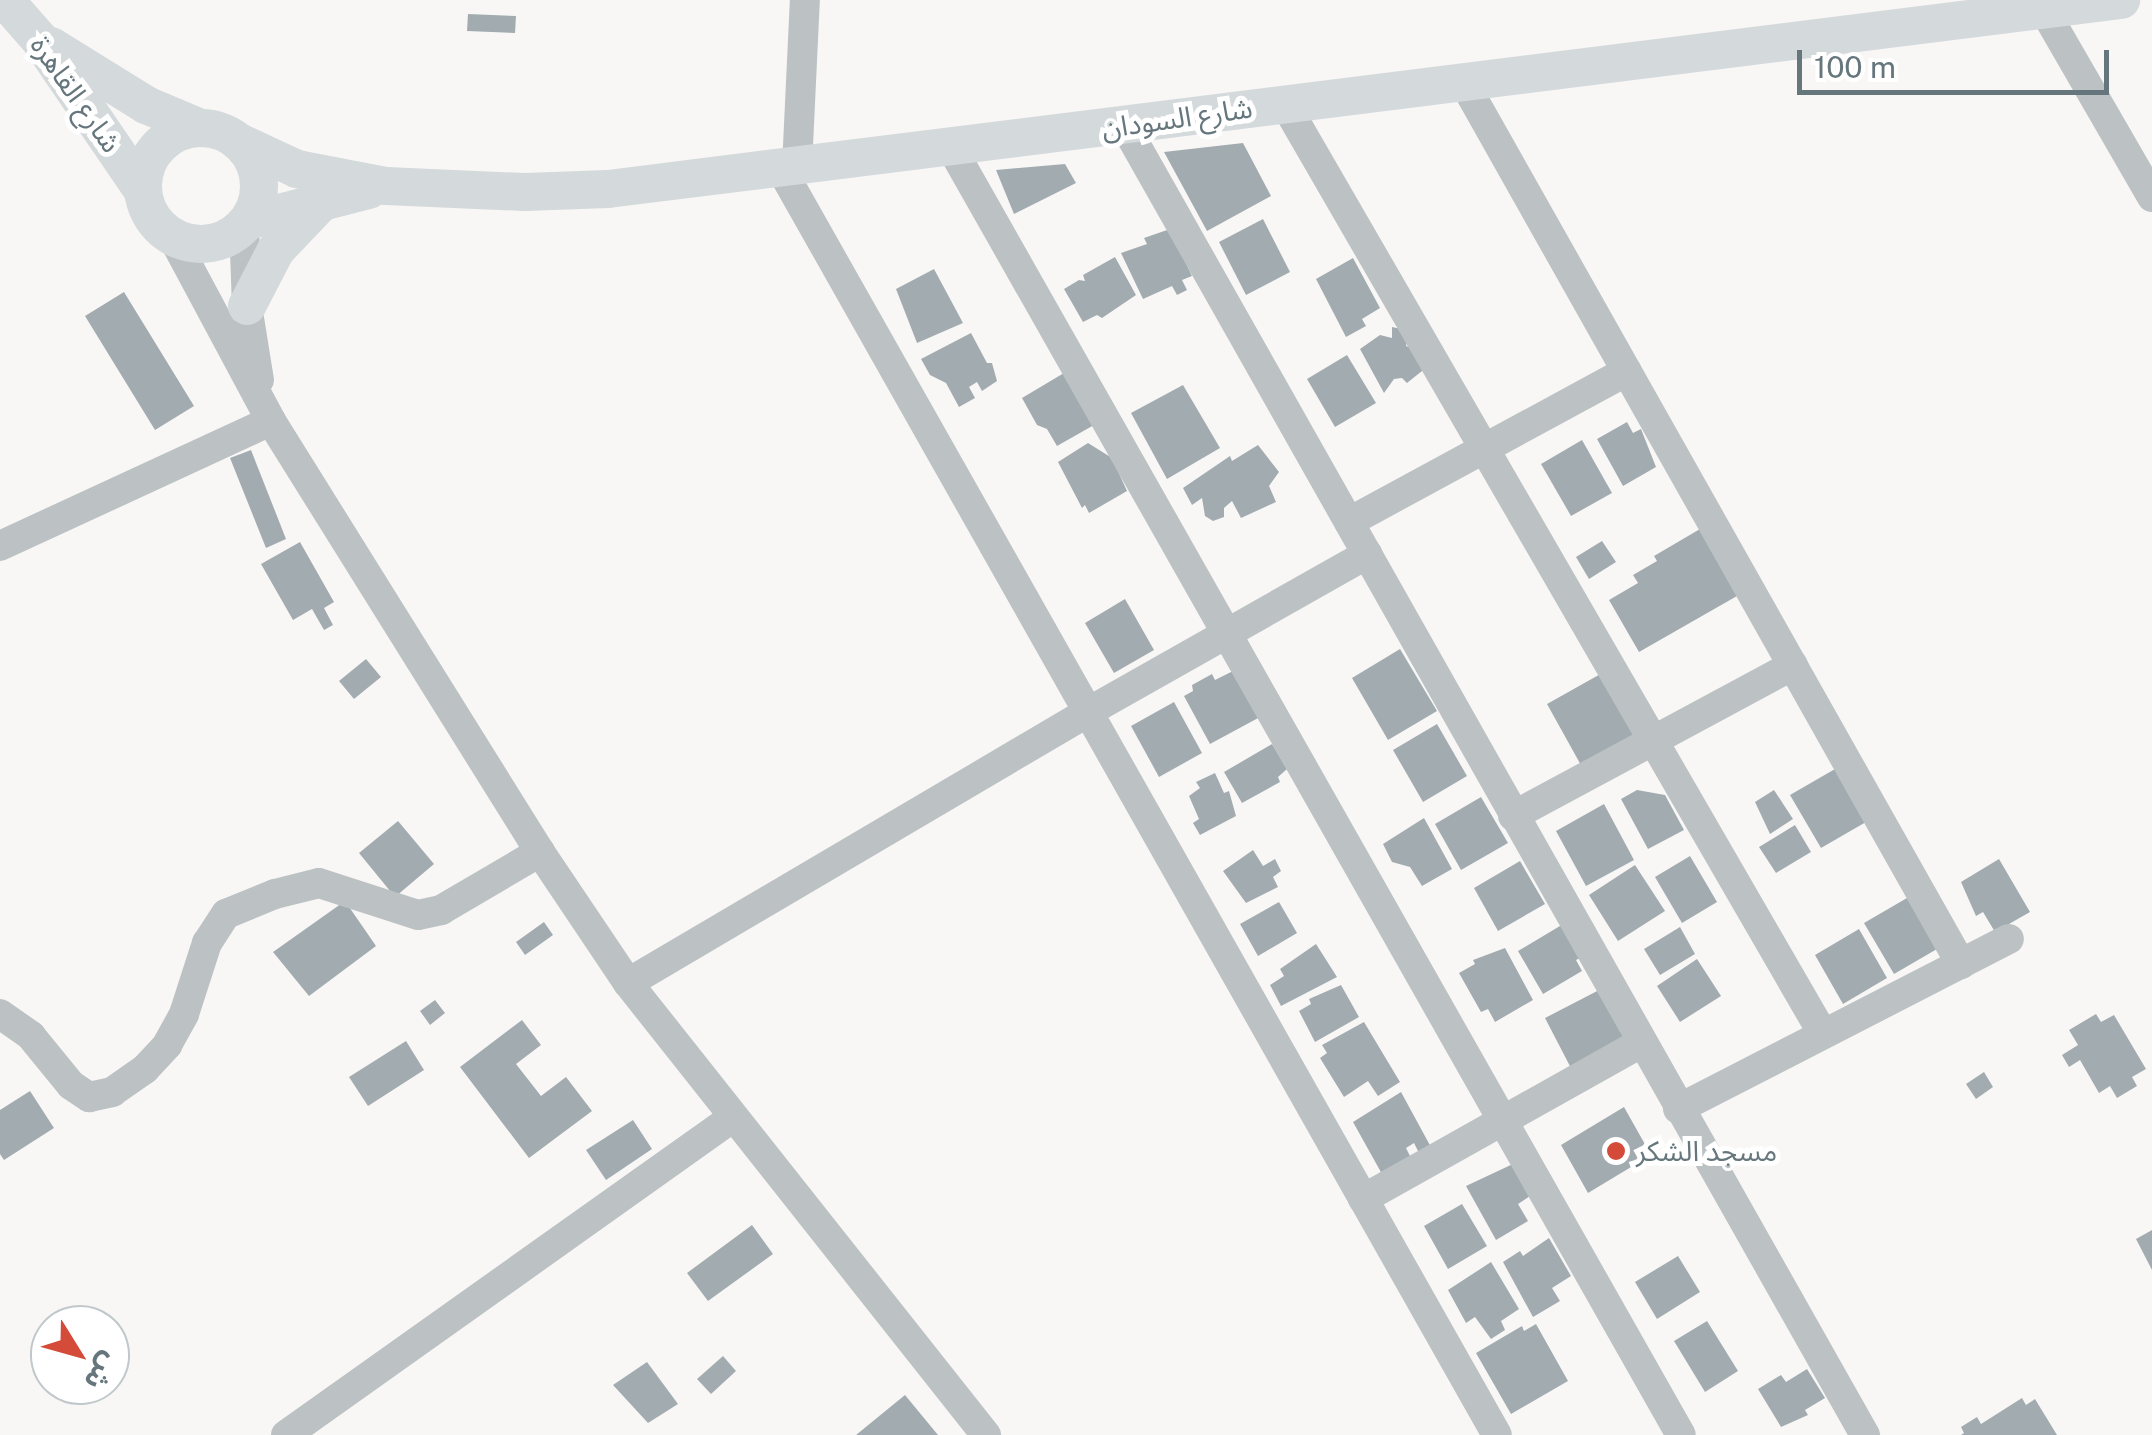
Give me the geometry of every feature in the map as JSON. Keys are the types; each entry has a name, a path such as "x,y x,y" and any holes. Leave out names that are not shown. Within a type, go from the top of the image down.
{"main road":[{"name":"شارع القاهرة","path":"5,0 40,40 144,190"},
{"name":"شارع السودان","path":"239,142 297,169 386,186 591,189 951,148 2121,0"},
{"path":"40,40 146,105 239,142 256,165 259,180 259,194 246,223"},
{"path":"201,128 164,142 148,164 144,190 152,217 172,236 210,244 246,223 386,186"},
{"path":"247,306 276,250 322,202"}],"street":[{"path":"804,0 789,168 1088,712 1497,1435"},
{"path":"2044,10 2152,197"},
{"path":"1463,81 1960,964"},
{"path":"1286,104 1823,1034"},
{"path":"1125,126 1865,1435"},
{"path":"951,148 1681,1435"},
{"path":"246,223 247,306 271,421"},
{"path":"172,236 271,421 540,852 628,982 986,1435"},
{"path":"1349,522 1627,372"},
{"path":"0,546 271,421"},
{"path":"628,982 1088,712 1368,554"},
{"path":"1513,816 1652,737 1793,665"},
{"path":"0,1014 31,1036 71,1085 88,1097 112,1092 145,1069 167,1045 184,1014 207,944 226,914 260,899 320,884 418,915 441,910 540,852"},
{"path":"1678,1109 2008,938"},
{"path":"1364,1199 1641,1044"},
{"path":"286,1435 732,1118"}],"building":[{"path":"468,14 516,16 515,33 467,31"},
{"path":"1243,143 1271,196 1207,231 1164,152"},
{"path":"1065,164 1076,183 1014,214 996,170"},
{"path":"1263,219 1290,272 1246,295 1219,242"},
{"path":"1170,229 1192,276 1182,280 1187,290 1177,295 1172,286 1143,299 1121,253 1147,244 1144,238"},
{"path":"1115,257 1136,295 1102,318 1097,315 1083,322 1064,289 1079,280 1085,281 1083,275"},
{"path":"1353,258 1380,308 1362,319 1366,326 1346,337 1316,279"},
{"path":"934,269 963,323 917,343 896,289"},
{"path":"124,292 194,406 155,430 85,316"},
{"path":"1392,327 1410,331 1406,346 1421,351 1427,367 1407,383 1402,378 1394,379 1384,393 1360,349 1380,335 1392,338"},
{"path":"971,333 987,363 992,363 997,381 982,391 977,382 969,387 975,398 959,407 946,383 930,375 921,359"},
{"path":"1347,355 1376,403 1335,427 1307,379"},
{"path":"1064,373 1094,425 1057,446 1047,429 1037,425 1022,398"},
{"path":"1183,385 1220,448 1167,479 1131,413"},
{"path":"1627,422 1633,433 1641,429 1656,467 1623,486 1597,439"},
{"path":"1582,440 1612,493 1571,516 1541,464"},
{"path":"1088,443 1112,458 1127,491 1089,513 1085,505 1082,508 1058,462"},
{"path":"1258,445 1279,472 1269,486 1276,502 1241,518 1232,501 1224,508 1224,517 1213,521 1205,516 1202,498 1192,505 1183,488 1230,456 1232,461"},
{"path":"251,450 286,539 266,548 230,458"},
{"path":"1700,529 1737,596 1639,652 1609,600 1638,583 1633,575 1657,561 1654,556"},
{"path":"1602,541 1616,562 1589,579 1576,557"},
{"path":"300,542 334,602 324,608 333,625 324,630 312,609 293,620 261,564"},
{"path":"1125,599 1154,650 1114,673 1085,623"},
{"path":"1400,649 1437,711 1388,740 1352,678"},
{"path":"366,659 381,677 354,699 339,681"},
{"path":"1235,670 1260,717 1210,744 1184,696 1193,691 1192,685 1212,674 1215,680"},
{"path":"1604,672 1639,735 1582,767 1547,704"},
{"path":"1174,702 1202,753 1159,777 1131,726"},
{"path":"1437,724 1467,776 1423,802 1393,750"},
{"path":"1272,744 1287,769 1278,777 1280,782 1242,803 1224,772"},
{"path":"1835,769 1866,822 1821,848 1790,795"},
{"path":"1215,773 1224,793 1229,791 1236,816 1200,835 1193,823 1199,819 1189,796 1200,788 1196,782"},
{"path":"1637,790 1665,795 1684,830 1648,849 1621,799"},
{"path":"1774,790 1793,819 1770,834 1755,802"},
{"path":"1481,797 1508,843 1461,870 1435,824"},
{"path":"1604,804 1634,860 1586,886 1556,831"},
{"path":"1424,818 1452,869 1422,886 1410,867 1392,862 1383,844"},
{"path":"398,821 434,864 395,897 359,853"},
{"path":"1795,825 1811,852 1776,873 1759,847"},
{"path":"1253,850 1263,866 1275,859 1281,871 1273,877 1278,887 1246,903 1223,871"},
{"path":"1690,856 1717,902 1682,923 1655,877"},
{"path":"1999,859 2030,912 1995,932 1983,912 1976,916 1961,882"},
{"path":"1520,861 1545,904 1498,931 1474,888"},
{"path":"1635,865 1665,911 1618,941 1589,895"},
{"path":"1907,898 1937,949 1894,974 1864,923"},
{"path":"345,901 376,946 309,996 273,952"},
{"path":"1279,902 1297,933 1258,956 1240,924"},
{"path":"544,922 553,935 525,955 516,942"},
{"path":"1565,923 1584,956 1576,960 1582,971 1543,994 1518,951"},
{"path":"1680,927 1695,954 1660,975 1644,949"},
{"path":"1859,929 1887,978 1843,1004 1815,955"},
{"path":"1316,944 1337,977 1281,1006 1270,985 1284,976 1280,969"},
{"path":"1505,948 1533,1000 1495,1022 1488,1009 1481,1012 1459,973 1475,964 1473,960"},
{"path":"1697,959 1721,996 1680,1022 1657,986"},
{"path":"1341,985 1359,1017 1315,1042 1299,1011 1311,1004 1309,999"},
{"path":"1603,988 1630,1042 1573,1072 1545,1018"},
{"path":"435,1000 445,1013 430,1025 420,1011"},
{"path":"2096,1014 2101,1022 2114,1015 2146,1069 2132,1077 2137,1086 2117,1098 2110,1086 2099,1093 2080,1060 2069,1067 2062,1055 2078,1045 2069,1030"},
{"path":"522,1020 541,1045 516,1064 541,1096 566,1077 592,1111 529,1158 460,1067"},
{"path":"1364,1022 1400,1082 1378,1096 1368,1081 1344,1097 1320,1058 1327,1053 1322,1045"},
{"path":"406,1041 424,1070 368,1106 349,1077"},
{"path":"1984,1072 1993,1087 1976,1099 1966,1084"},
{"path":"30,1091 54,1128 4,1160 0,1154 0,1110"},
{"path":"1401,1092 1432,1149 1420,1155 1414,1143 1406,1148 1411,1158 1382,1174 1353,1122"},
{"path":"1624,1107 1651,1155 1588,1193 1561,1145"},
{"path":"633,1120 652,1149 606,1180 586,1150"},
{"path":"1515,1163 1533,1194 1518,1204 1528,1221 1496,1240 1466,1186"},
{"path":"1462,1204 1487,1246 1448,1269 1424,1226"},
{"path":"752,1225 773,1254 708,1301 687,1273"},
{"path":"2152,1230 2152,1270 2136,1239"},
{"path":"1549,1238 1571,1276 1552,1288 1560,1301 1533,1317 1503,1262 1520,1251 1523,1256"},
{"path":"1678,1256 1700,1292 1657,1319 1635,1282"},
{"path":"1491,1262 1519,1309 1501,1321 1505,1330 1491,1339 1475,1317 1466,1323 1448,1290"},
{"path":"1707,1321 1738,1371 1705,1392 1674,1341"},
{"path":"1536,1324 1568,1381 1511,1414 1476,1353 1522,1326 1524,1331"},
{"path":"723,1356 736,1371 711,1394 697,1379"},
{"path":"647,1362 678,1404 648,1423 613,1385"},
{"path":"1807,1369 1825,1398 1805,1410 1808,1415 1781,1427 1758,1389 1781,1375 1786,1382"},
{"path":"905,1395 938,1435 856,1435"},
{"path":"2022,1398 2026,1405 2035,1399 2057,1435 1961,1435 1961,1427 1977,1417 1981,1424"}],"place":[{"name":"مسجد الشكر","path":"1616,1151"}]}
